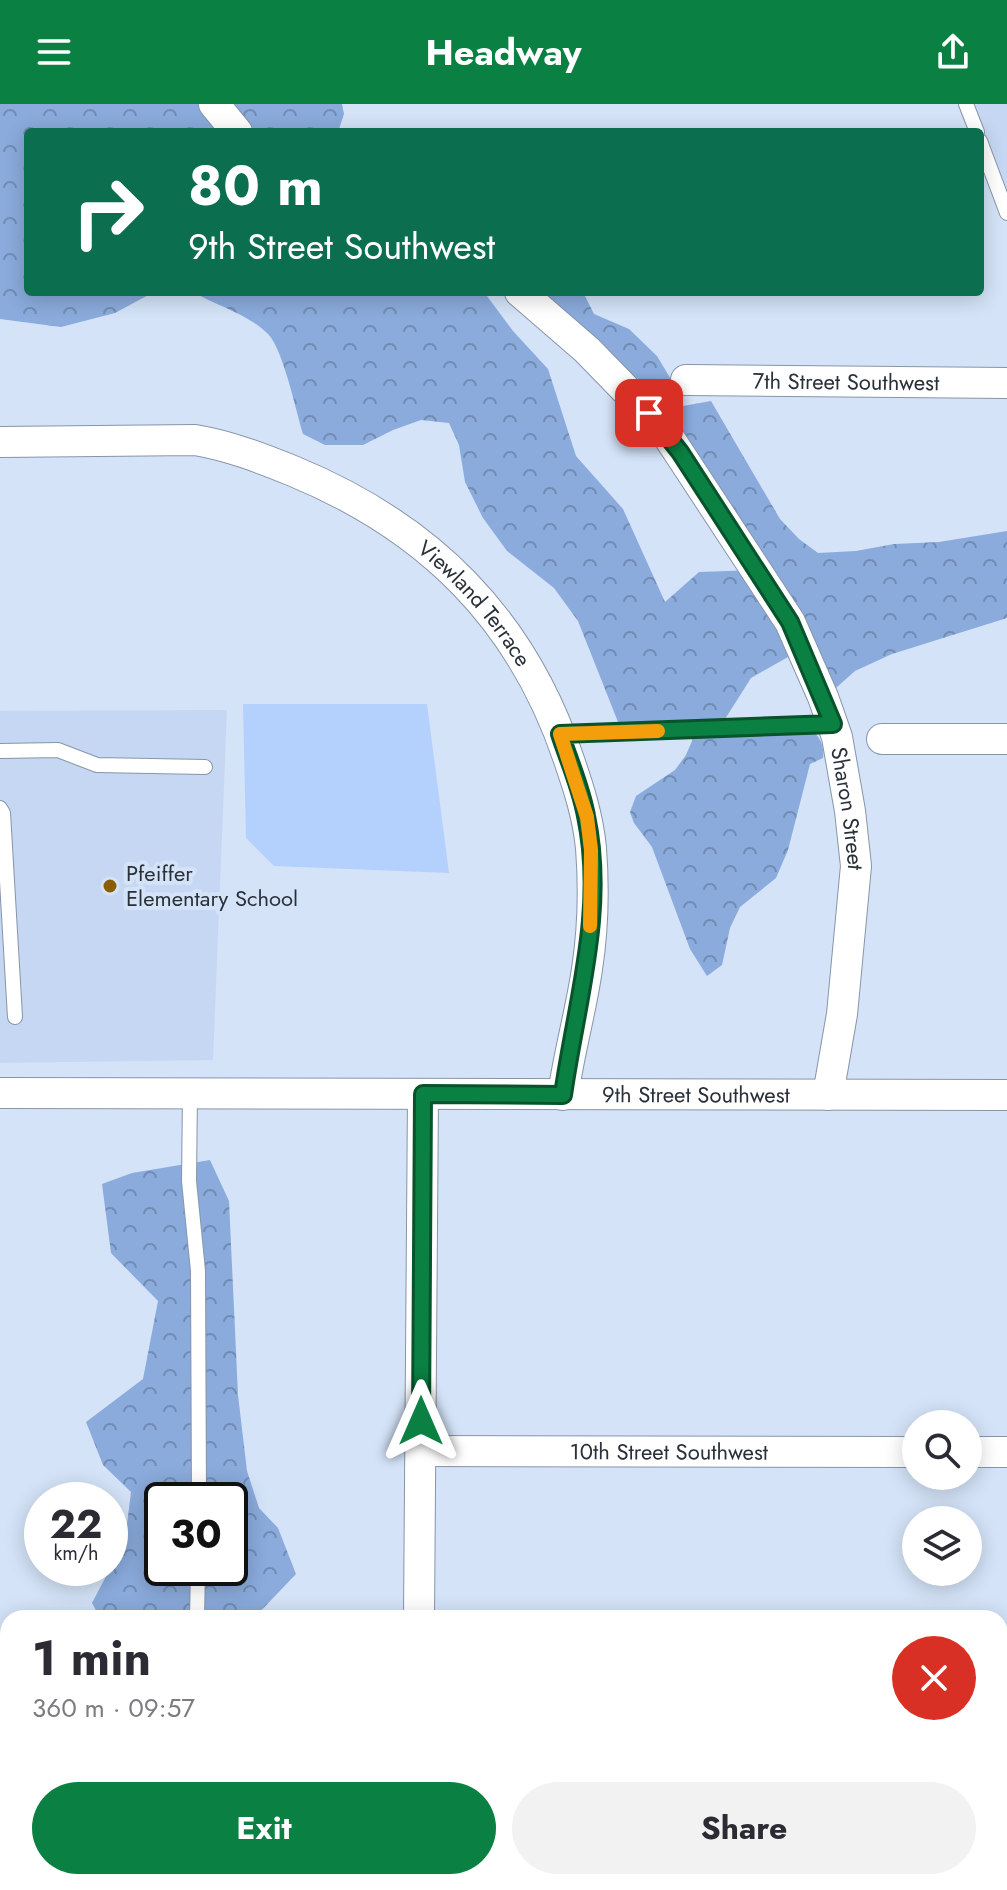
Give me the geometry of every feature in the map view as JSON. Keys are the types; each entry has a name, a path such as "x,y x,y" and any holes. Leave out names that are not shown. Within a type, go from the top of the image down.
{"street":[{"path":"214,104 234,128"},
{"name":"Sharon Street","path":"525,296 637,399 680,452 790,622 833,724 850,811 856,866 842,1014 828,1095"},
{"name":"7th Street Southwest","path":"686,380 1007,383"},
{"name":"Viewland Terrace","path":"0,442 195,440 246,453 340,491 411,535 453,572 499,624 529,668 560,734 587,817 592,905 587,968 563,1095"},
{"path":"882,739 1007,739"},
{"name":"9th Street Southwest","path":"0,1093 1007,1095"},
{"path":"419,1610 423,1094"},
{"name":"10th Street Southwest","path":"421,1451 902,1452"},
{"path":"982,1452 1007,1452"}],"lane":[{"path":"966,104 975,128"},
{"path":"984,152 1007,213"},
{"path":"560,734 833,724"},
{"path":"0,751 58,750 97,765 205,767"},
{"path":"0,808 3,813 15,1017"},
{"path":"190,1094 189,1181 198,1271 199,1482"},
{"path":"197,1610 198,1586"}],"shaded area":[{"path":"972,104 1007,104 1007,197 984,136 984,128 981,128"},
{"path":"243,704 427,704 449,873 274,866 246,838"},
{"name":"Pfeiffer Elementary School","path":"227,710 213,1060 0,1063 0,711"}],"green space":[{"path":"0,104 198,104 224,128 24,128 24,296 147,296 115,313 61,327 0,319"},
{"path":"230,104 342,104 344,114 339,128 247,128"},
{"path":"201,296 487,296 513,331 548,369 576,456 623,509 665,602 699,572 756,570 680,452 683,406 711,401 780,519 818,553 939,542 1007,531 1007,618 892,654 855,671 837,687 821,693 802,649 751,678 720,727 808,725 822,744 823,758 810,764 788,850 776,878 740,907 730,928 722,965 707,976 690,949 652,847 634,823 630,812 636,796 675,770 692,741 691,730 622,732 578,621 554,588 507,551 483,518 465,482 459,445 449,423 421,420 363,445 325,445 303,434 274,342 260,327"},
{"path":"525,296 585,296 594,314 629,329 657,356 675,386 670,408 651,385 595,358"},
{"path":"210,1160 229,1201 238,1395 247,1471 259,1508 278,1528 296,1574 262,1610 96,1610 92,1603 101,1586 128,1586 131,1492 128,1482 121,1482 103,1465 86,1422 143,1379 158,1301 111,1253 102,1184 132,1173"}],"slow traffic":[{"path":"590,926 591,850 587,817 560,734 658,731"}],"place":[{"name":"Pfeiffer Elementary School","path":"110,886"}],"route":[{"path":"421,1421 423,1094 563,1095 587,968 592,905 587,817 560,734 833,724 790,622 680,452 649,413"}]}
